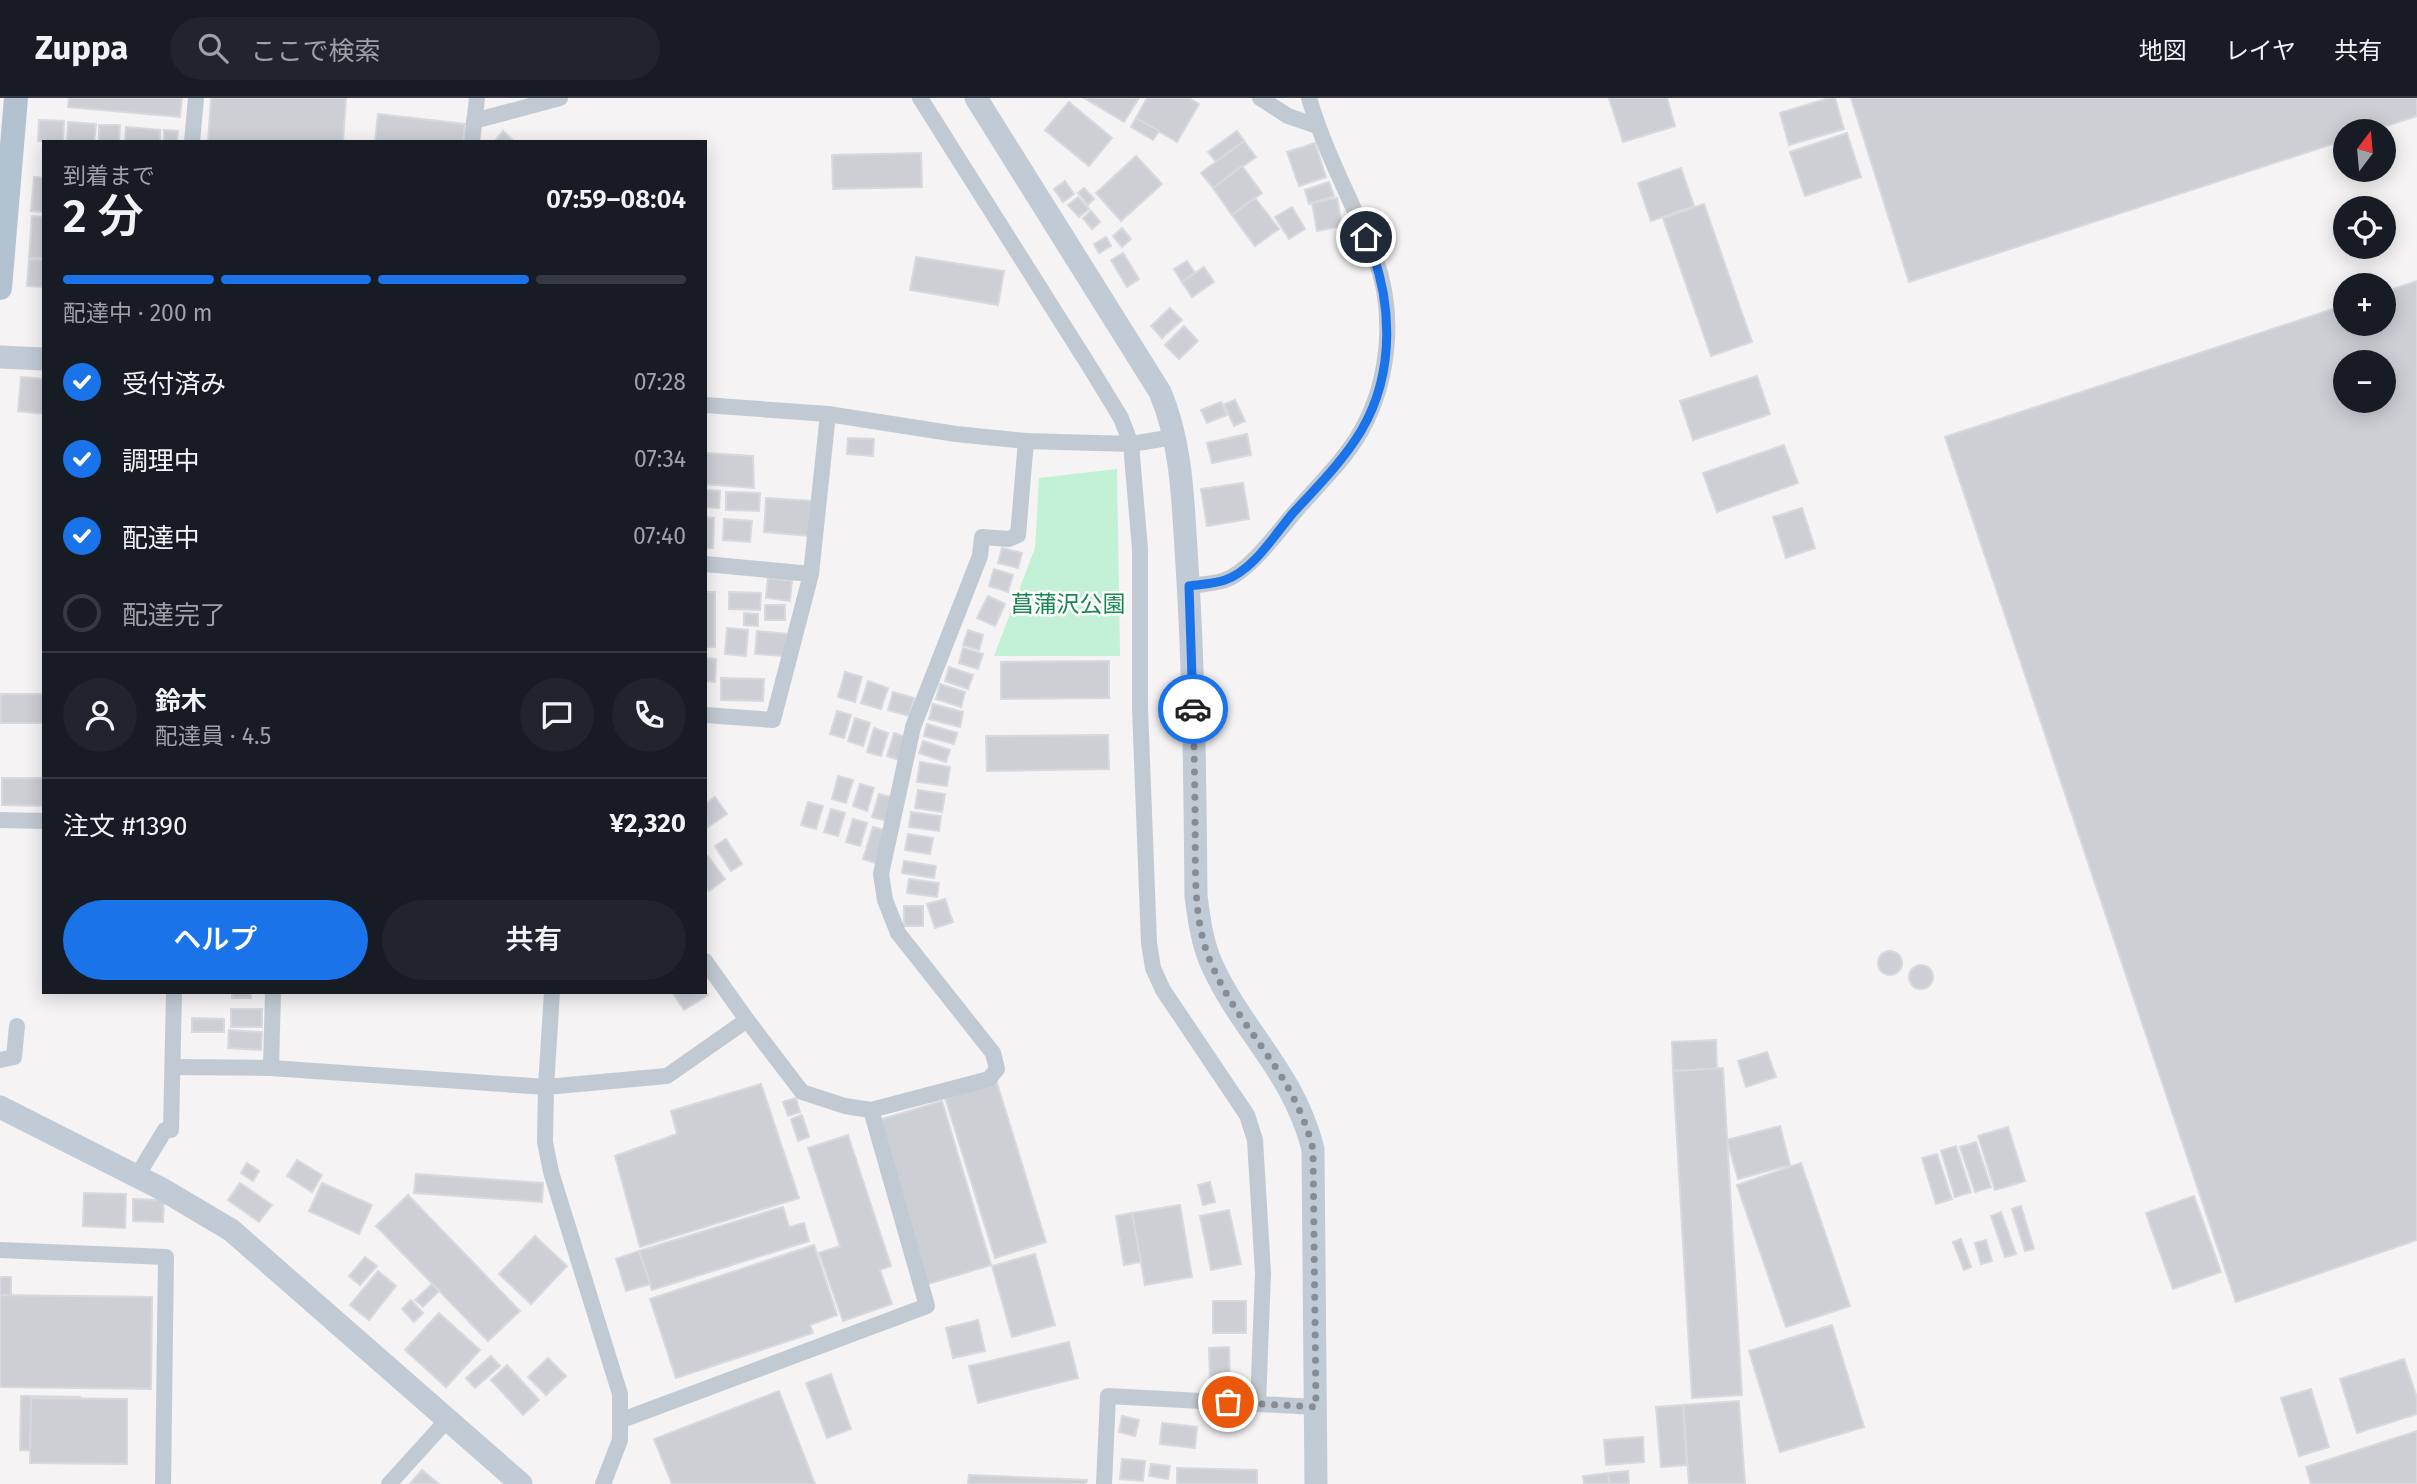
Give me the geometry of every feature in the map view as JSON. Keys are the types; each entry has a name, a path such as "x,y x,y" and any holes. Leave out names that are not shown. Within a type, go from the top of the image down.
{"main road":[{"path":"0,288 16,98"}],"street":[{"path":"192,140 196,98"},
{"path":"472,140 477,98"},
{"path":"474,121 560,98"},
{"path":"920,98 1093,372 1121,418 1131,444 1140,550 1140,708 1149,943 1153,968 1163,990 1247,1115 1255,1140 1263,1273 1258,1404"},
{"path":"976,98 1160,392 1171,418 1183,498 1189,586 1196,896 1200,930 1211,963 1228,997 1288,1082 1304,1116 1313,1149 1316,1484"},
{"path":"1260,98 1288,116 1317,126"},
{"path":"1189,586 1227,579 1254,558 1331,471 1361,431 1384,368 1387,340 1385,301 1376,259 1317,126 1308,98"},
{"path":"0,357 42,359"},
{"path":"707,405 828,414 956,435 1026,441 1131,444 1174,436"},
{"path":"707,715 773,720 811,574 828,414"},
{"path":"707,964 802,1091 871,1110 989,1079 997,1069 993,1053 898,933 884,900 881,874 913,727 980,556 982,537 1009,539 1018,535 1026,441"},
{"path":"707,564 811,574"},
{"path":"0,820 42,821"},
{"path":"137,1176 165,1130 172,1130 174,994"},
{"path":"271,1069 273,994"},
{"path":"552,994 545,1142 551,1172 620,1394 622,1420 618,1448 603,1484"},
{"path":"173,1067 271,1069 546,1087 667,1076 747,1020"},
{"path":"0,1060 13,1057 17,1026"},
{"path":"0,1107 137,1176 232,1230 522,1484"},
{"path":"622,1420 927,1306 871,1110"},
{"path":"0,1250 166,1257 163,1484"},
{"path":"1104,1484 1108,1396 1316,1407"},
{"path":"389,1484 447,1420"}],"green space":[{"name":"菖蒲沢公園","path":"1117,469 1120,656 994,656 1035,548 1039,478"}],"building":[{"path":"69,98 182,98 180,117 68,107"},
{"path":"211,98 346,98 343,140 208,140"},
{"path":"1084,98 1139,98 1124,122"},
{"path":"1147,98 1189,98 1199,104 1177,142 1136,118"},
{"path":"1609,98 1667,98 1675,126 1623,142"},
{"path":"1835,98 1844,129 1789,145 1780,113"},
{"path":"1851,98 2417,98 2417,116 2396,123 2396,119 2333,119 2333,144 1909,282"},
{"path":"1069,102 1112,138 1089,166 1045,130"},
{"path":"378,114 465,124 463,140 375,140"},
{"path":"1136,118 1159,131 1153,140 1131,127"},
{"path":"39,120 64,121 63,140 38,141"},
{"path":"68,122 96,124 94,140 67,140"},
{"path":"99,125 120,125 119,140 99,140"},
{"path":"126,127 160,130 160,140 125,140"},
{"path":"164,130 178,131 177,140 164,140"},
{"path":"503,131 513,140 496,140"},
{"path":"1237,131 1244,141 1216,162 1208,152"},
{"path":"1847,133 1861,177 1805,196 1790,152"},
{"path":"1244,141 1256,157 1213,188 1201,173"},
{"path":"1315,143 1326,177 1299,186 1287,152"},
{"path":"921,153 922,187 833,189 832,155"},
{"path":"1136,156 1162,184 1121,221 1096,193"},
{"path":"1242,166 1262,193 1232,215 1213,188"},
{"path":"1681,168 1694,206 1651,221 1638,183"},
{"path":"34,177 42,178 42,212 31,211"},
{"path":"1065,181 1074,194 1063,202 1054,189"},
{"path":"1329,182 1334,196 1309,204 1305,190"},
{"path":"1084,188 1094,199 1088,205 1078,193"},
{"path":"1078,197 1089,209 1079,217 1068,205"},
{"path":"1255,198 1279,229 1255,246 1232,215"},
{"path":"1337,198 1342,226 1317,231 1312,203"},
{"path":"1704,204 1752,342 1711,356 1663,218"},
{"path":"1292,207 1305,229 1289,239 1275,217"},
{"path":"1091,211 1100,222 1092,229 1083,218"},
{"path":"32,216 42,217 42,258 29,258"},
{"path":"1122,228 1131,239 1122,247 1113,236"},
{"path":"1106,237 1111,246 1099,253 1094,244"},
{"path":"1123,253 1139,279 1127,287 1111,260"},
{"path":"916,257 1004,271 998,305 910,290"},
{"path":"29,259 42,260 42,287 27,286"},
{"path":"1187,261 1195,273 1182,282 1174,269"},
{"path":"1204,267 1214,282 1192,297 1182,282"},
{"path":"2417,281 2417,1240 2236,1302 1945,437 2333,309 2333,336 2396,336 2396,288"},
{"path":"1170,308 1182,320 1162,338 1151,326"},
{"path":"1184,326 1198,341 1179,359 1165,345"},
{"path":"1757,376 1770,414 1693,440 1680,401"},
{"path":"21,377 42,379 42,414 18,411"},
{"path":"1235,400 1245,421 1234,426 1224,404"},
{"path":"1221,402 1227,415 1207,423 1201,410"},
{"path":"1247,434 1251,455 1212,463 1207,443"},
{"path":"848,438 874,439 873,456 847,454"},
{"path":"1784,445 1798,483 1717,512 1703,473"},
{"path":"707,453 753,456 754,488 707,484"},
{"path":"1243,483 1249,519 1207,526 1201,489"},
{"path":"707,490 720,491 719,508 707,507"},
{"path":"726,492 760,493 759,511 726,510"},
{"path":"766,498 812,501 810,536 764,532"},
{"path":"1802,508 1815,548 1786,558 1773,517"},
{"path":"707,517 714,518 713,548 707,548"},
{"path":"724,519 752,521 750,542 723,540"},
{"path":"1002,548 1022,553 1018,568 998,563"},
{"path":"994,569 1013,575 1008,592 989,586"},
{"path":"768,578 792,581 790,601 766,598"},
{"path":"707,592 715,592 715,647 707,647"},
{"path":"729,592 761,593 760,610 729,609"},
{"path":"988,596 1005,604 995,626 977,618"},
{"path":"765,605 785,605 785,620 765,620"},
{"path":"744,613 758,614 758,626 744,625"},
{"path":"727,628 748,630 746,656 725,654"},
{"path":"968,630 983,635 979,650 963,645"},
{"path":"757,631 787,634 785,656 755,654"},
{"path":"963,648 983,654 978,669 959,663"},
{"path":"707,658 716,659 715,682 707,681"},
{"path":"1109,661 1109,698 1001,699 1001,662"},
{"path":"949,667 973,675 968,689 945,681"},
{"path":"845,672 862,677 855,702 838,697"},
{"path":"721,678 764,679 763,701 721,700"},
{"path":"868,681 888,688 881,709 861,703"},
{"path":"940,684 965,692 961,707 936,699"},
{"path":"893,692 914,698 909,716 888,710"},
{"path":"1,694 42,694 42,723 1,723"},
{"path":"933,704 963,712 960,727 929,719"},
{"path":"837,711 851,715 844,738 830,734"},
{"path":"855,718 870,723 863,746 848,741"},
{"path":"927,724 957,733 954,744 924,736"},
{"path":"874,728 888,733 881,756 867,752"},
{"path":"894,733 909,738 902,761 887,756"},
{"path":"1108,735 1109,769 987,771 986,736"},
{"path":"923,741 950,750 946,762 919,753"},
{"path":"920,762 950,767 947,786 917,782"},
{"path":"838,776 853,780 846,803 832,799"},
{"path":"2,778 42,778 42,806 2,805"},
{"path":"860,784 874,788 867,811 853,806"},
{"path":"918,790 945,794 942,812 915,808"},
{"path":"879,794 894,798 887,821 872,817"},
{"path":"715,797 727,814 708,827 707,819 707,803"},
{"path":"808,802 823,806 816,829 801,825"},
{"path":"831,809 845,813 838,836 824,832"},
{"path":"911,812 941,816 939,831 909,827"},
{"path":"853,819 867,823 860,846 846,842"},
{"path":"873,827 888,831 878,864 863,859"},
{"path":"908,834 933,838 930,854 905,850"},
{"path":"726,839 742,864 731,871 715,846"},
{"path":"707,857 725,879 709,891 707,888"},
{"path":"904,861 936,866 934,878 902,873"},
{"path":"909,879 939,883 937,897 907,893"},
{"path":"945,899 953,922 935,928 927,904"},
{"path":"904,906 923,906 923,926 904,926"},
{"path":"1890,951 1899,954 1902,963 1899,972 1890,975 1881,972 1878,963 1881,954"},
{"path":"1921,965 1930,968 1933,977 1930,986 1921,989 1912,986 1909,977 1912,968"},
{"path":"232,994 251,994 251,998 232,998"},
{"path":"673,994 708,995 684,1010"},
{"path":"231,1009 262,1009 262,1027 231,1027"},
{"path":"192,1018 224,1019 224,1032 192,1032"},
{"path":"229,1030 262,1032 261,1050 228,1048"},
{"path":"1716,1040 1717,1069 1673,1071 1672,1042"},
{"path":"1767,1052 1776,1077 1746,1087 1738,1061"},
{"path":"1723,1068 1742,1395 1692,1398 1673,1071"},
{"path":"997,1083 1046,1242 995,1258 945,1098"},
{"path":"761,1084 799,1198 640,1247 615,1156 677,1134 671,1111"},
{"path":"796,1098 800,1112 788,1116 783,1102"},
{"path":"942,1101 991,1265 928,1284 879,1120"},
{"path":"802,1115 809,1137 798,1141 791,1119"},
{"path":"1780,1126 1790,1165 1738,1179 1727,1140"},
{"path":"2008,1127 2025,1181 1995,1190 1978,1136"},
{"path":"848,1135 891,1266 880,1270 892,1304 843,1321 819,1253 840,1246 808,1148"},
{"path":"1976,1142 1991,1187 1975,1192 1960,1147"},
{"path":"1956,1146 1971,1192 1955,1197 1941,1151"},
{"path":"1937,1154 1952,1199 1936,1204 1922,1158"},
{"path":"297,1160 322,1175 312,1192 287,1176"},
{"path":"247,1163 259,1171 253,1181 241,1173"},
{"path":"1801,1163 1850,1306 1786,1327 1737,1185"},
{"path":"416,1174 543,1183 542,1202 414,1193"},
{"path":"1210,1182 1215,1202 1203,1205 1198,1185"},
{"path":"240,1183 272,1205 259,1222 228,1200"},
{"path":"322,1183 372,1205 359,1234 309,1211"},
{"path":"84,1193 126,1194 125,1228 83,1226"},
{"path":"408,1195 520,1311 488,1341 376,1226"},
{"path":"2194,1196 2221,1272 2173,1289 2146,1213"},
{"path":"133,1199 164,1200 163,1222 133,1221"},
{"path":"1180,1205 1192,1277 1145,1285 1132,1213"},
{"path":"2021,1206 2034,1249 2025,1251 2012,1209"},
{"path":"783,1207 789,1227 804,1223 809,1241 652,1290 639,1251"},
{"path":"1229,1210 1241,1264 1211,1270 1200,1216"},
{"path":"2001,1212 2016,1254 2005,1257 1991,1216"},
{"path":"1132,1213 1141,1262 1124,1265 1116,1216"},
{"path":"535,1236 567,1266 531,1304 499,1274"},
{"path":"1961,1239 1971,1267 1964,1270 1953,1242"},
{"path":"1986,1240 1992,1261 1981,1264 1975,1243"},
{"path":"814,1245 837,1315 810,1325 813,1333 676,1378 650,1299"},
{"path":"639,1251 650,1284 626,1291 616,1259"},
{"path":"1035,1254 1055,1325 1012,1337 992,1266"},
{"path":"365,1257 377,1266 360,1285 349,1276"},
{"path":"378,1271 396,1286 369,1320 350,1305"},
{"path":"0,1277 11,1277 11,1295 0,1295"},
{"path":"432,1284 439,1291 423,1307 415,1300"},
{"path":"0,1295 152,1297 151,1389 0,1387"},
{"path":"411,1300 423,1313 414,1322 402,1309"},
{"path":"1213,1301 1246,1301 1246,1333 1213,1333"},
{"path":"439,1313 480,1350 446,1387 405,1350"},
{"path":"978,1320 985,1351 953,1358 946,1328"},
{"path":"1832,1325 1864,1427 1780,1452 1749,1351"},
{"path":"1069,1342 1078,1378 978,1403 969,1366"},
{"path":"1229,1347 1230,1380 1210,1381 1209,1348"},
{"path":"491,1356 500,1366 475,1388 466,1378"},
{"path":"548,1358 566,1376 546,1395 528,1377"},
{"path":"2404,1359 2417,1398 2417,1414 2357,1433 2340,1379"},
{"path":"507,1365 539,1400 523,1415 491,1380"},
{"path":"831,1374 851,1429 827,1438 806,1383"},
{"path":"2311,1389 2329,1447 2299,1456 2281,1398"},
{"path":"779,1391 815,1484 672,1484 654,1439"},
{"path":"21,1396 80,1397 79,1452 20,1450"},
{"path":"31,1398 127,1399 127,1464 30,1463"},
{"path":"1739,1401 1745,1484 1689,1484 1683,1405"},
{"path":"1683,1405 1687,1465 1661,1467 1656,1407"},
{"path":"1122,1416 1139,1420 1135,1436 1119,1432"},
{"path":"1162,1423 1197,1427 1195,1448 1160,1444"},
{"path":"2417,1431 2417,1484 2311,1484 2306,1467"},
{"path":"1643,1437 1644,1462 1606,1465 1604,1440"},
{"path":"1122,1459 1145,1461 1143,1481 1120,1479"},
{"path":"1151,1464 1170,1466 1168,1479 1149,1476"},
{"path":"1177,1468 1257,1470 1257,1484 1177,1484"},
{"path":"422,1470 439,1484 410,1484"},
{"path":"1628,1471 1629,1484 1609,1484 1608,1473"},
{"path":"1608,1473 1609,1484 1584,1484 1583,1476"},
{"path":"969,1475 1087,1480 1086,1484 968,1484"}],"way so far":[{"path":"1193,709 1196,896 1200,930 1211,963 1228,997 1288,1082 1304,1116 1313,1149 1316,1205 1316,1407 1228,1402"}],"route":[{"path":"1193,709 1189,586 1227,579 1254,558 1331,471 1361,431 1377,396 1387,340 1385,301 1376,259 1366,237"}]}
